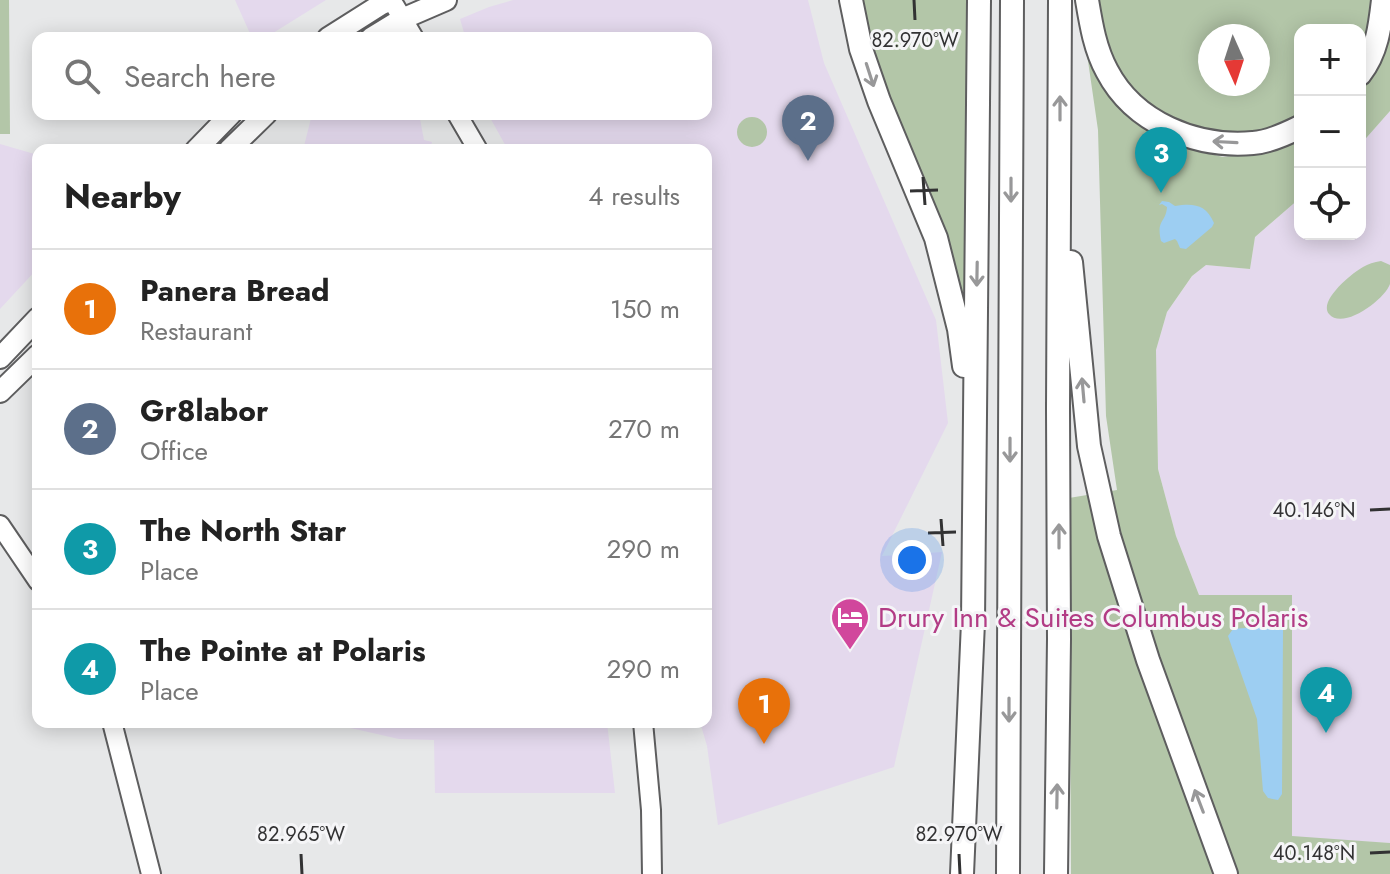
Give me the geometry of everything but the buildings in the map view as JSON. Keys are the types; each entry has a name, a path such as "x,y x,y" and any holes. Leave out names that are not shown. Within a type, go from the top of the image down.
{"highway":[{"path":"851,0 861,49 879,101 936,238 959,329 975,458"},
{"path":"962,874 973,622 979,0"},
{"path":"1008,874 1012,0"},
{"path":"1056,874 1060,0"},
{"path":"1087,0 1094,40 1106,70 1121,94 1151,120 1186,137 1218,143 1255,143 1294,130"},
{"path":"1366,66 1379,34 1383,0"},
{"path":"1060,145 1089,446 1109,536 1148,660 1226,874"}],"main road":[{"path":"337,32 392,0 410,32"},
{"path":"381,32 446,0"},
{"path":"202,144 225,120"},
{"path":"235,144 260,120"},
{"path":"460,120 474,144"},
{"path":"0,358 32,324"},
{"path":"0,392 32,361"},
{"path":"0,525 32,572"},
{"path":"114,728 151,874"},
{"path":"644,728 651,810 652,874"}],"shaded area":[{"path":"235,0 326,0 275,32 249,32"},
{"path":"513,0 808,0 824,63 936,320 948,423 882,556 942,552 894,767 718,825 702,728 712,728 712,144 505,144 491,120 712,120 712,32 464,32 460,19"},
{"path":"1390,111 1390,843 1292,837 1292,595 1199,595 1176,536 1158,469 1156,350 1167,312 1193,275 1206,265 1250,269 1255,237 1294,203 1294,240 1366,240 1366,138"},
{"path":"310,120 420,120 424,140 432,142 432,144 304,144"},
{"path":"0,144 32,153 32,274 0,309"},
{"path":"350,728 608,728 615,793 435,793 434,740 399,739"}],"green space":[{"path":"0,0 9,0 10,134 0,134"},
{"path":"861,0 971,0 968,322 935,213 874,51"},
{"path":"1098,0 1370,0 1366,36 1366,24 1294,24 1294,120 1251,134 1197,131 1176,123 1140,97 1126,81 1106,43"},
{"path":"1390,10 1390,111 1366,138 1366,80 1386,44"},
{"path":"1087,54 1119,107 1148,131 1182,147 1223,157 1249,154 1294,142 1294,203 1255,237 1250,269 1206,265 1192,276 1167,312 1156,350 1158,469 1176,536 1199,595 1292,595 1292,836 1390,843 1390,874 1071,874 1069,498 1117,490 1106,416 1098,130"},
{"path":"752,117 763,121 767,132 763,143 752,147 741,143 737,132 741,121"},
{"path":"1381,261 1390,265 1387,290 1372,305 1353,316 1344,319 1329,314 1328,302 1338,288 1363,267"}],"water":[{"path":"1162,201 1175,206 1203,208 1214,223 1186,249 1180,248 1175,239 1164,243 1161,241 1160,225 1167,207 1159,205"},
{"path":"1280,625 1283,630 1282,794 1278,800 1268,798 1263,791 1257,719 1228,636 1233,629"}],"place":[{"name":"Gr8labor","path":"808,161"},
{"name":"The North Star","path":"1161,193"},
{"name":"Drury Inn & Suites Columbus Polaris","path":"850,651"},
{"name":"The Pointe at Polaris","path":"1326,733"},
{"name":"Panera Bread","path":"764,744"}]}
